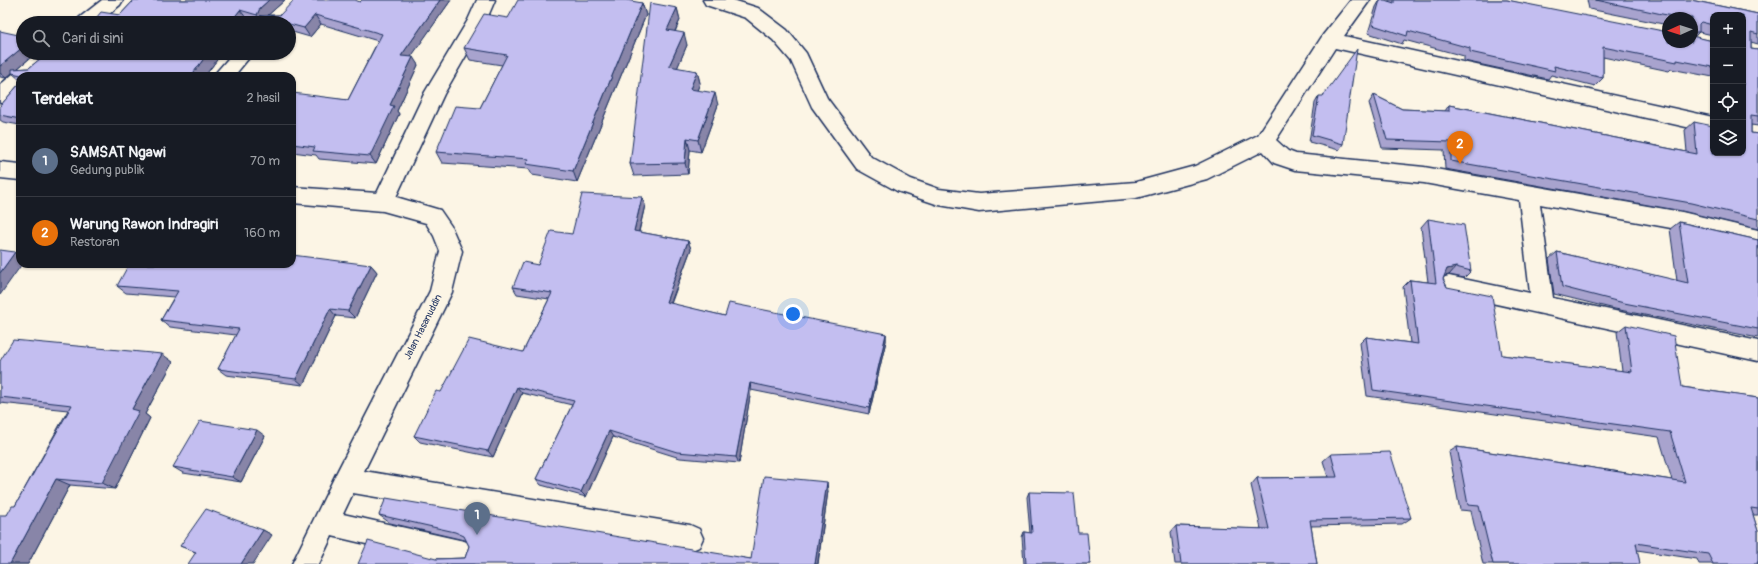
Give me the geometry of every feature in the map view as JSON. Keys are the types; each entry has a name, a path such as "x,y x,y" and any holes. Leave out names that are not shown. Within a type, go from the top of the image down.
{"street":[{"path":"95,16 114,0"},
{"path":"383,202 435,92 477,21 486,0"},
{"path":"712,0 752,12 780,36 799,58 819,102 864,163 904,185 939,197 979,203 1136,190 1200,173 1265,141 1330,40 1361,0"},
{"path":"1330,40 1710,124"},
{"path":"227,72 238,60"},
{"path":"0,96 16,82"},
{"path":"1265,141 1281,157 1295,162 1424,175 1682,221 1758,239"},
{"path":"0,170 16,172"},
{"path":"1528,193 1543,305"},
{"name":"Jalan Hasanuddin","path":"296,195 383,202 433,216 443,232 451,251 441,292 305,564"},
{"path":"1449,285 1758,351"},
{"path":"346,480 690,538"},
{"path":"326,522 464,554 459,564"}],"building":[{"path":"134,0 269,0 260,8 257,15 240,10 235,16 98,16 101,12 120,15"},
{"path":"294,0 355,0 360,2 362,0 440,0 401,56 413,57 390,105 394,106 370,156 313,151 315,147 296,145 296,93 348,100 382,34 315,15 304,28 296,26 296,16 260,16 280,15"},
{"path":"518,0 626,0 642,3 573,171 526,164 529,159 436,152 455,106 480,108 507,55 464,48 484,14 508,18"},
{"path":"1380,0 1394,3 1394,0 1507,0 1662,31 1662,48 1698,48 1698,37 1710,40 1710,66 1677,60 1677,62 1603,47 1603,78 1554,66 1555,71 1470,52 1470,48 1408,31 1407,36 1373,25"},
{"path":"1596,0 1691,0 1758,14 1758,34 1751,32 1751,49 1758,50 1758,116 1751,115 1751,133 1758,134 1758,219 1691,203 1451,161 1451,142 1387,140 1374,95 1402,109 1449,111 1449,105 1697,154 1694,122 1710,125 1710,156 1746,156 1746,12 1710,12 1710,24 1701,22 1699,24 1699,32 1698,12 1662,12 1662,14"},
{"path":"650,3 677,8 667,30 684,33 669,66 697,71 690,89 715,93 698,140 687,138 685,163 630,164"},
{"path":"0,31 16,34 16,53 0,66"},
{"path":"1357,49 1343,144 1312,135 1319,96 1323,96"},
{"path":"39,60 203,60 194,72 12,73 12,69 29,68"},
{"path":"16,88 16,118 0,115 0,106"},
{"path":"582,194 642,197 634,231 688,241 666,302 725,316 729,303 886,334 869,408 750,383 736,457 677,452 609,431 581,492 536,479 574,401 517,387 488,451 414,436 436,391 441,392 469,339 523,352 552,293 513,287 523,262 538,265 551,231 572,234"},
{"path":"1428,219 1464,225 1471,271 1456,267 1447,269 1443,279 1447,287 1492,296 1502,355 1632,372 1626,325 1674,336 1682,387 1758,398 1758,509 1751,508 1758,531 1758,564 1713,564 1708,554 1636,543 1640,564 1493,564 1479,506 1468,505 1457,447 1685,482 1670,432 1373,390 1366,337 1418,344 1410,280 1436,283"},
{"path":"1679,222 1758,240 1758,329 1624,303 1562,287 1557,252 1688,283"},
{"path":"0,250 15,252 0,273"},
{"path":"296,256 371,265 348,311 330,309 296,379 218,369 239,329 161,320 178,291 117,286 127,268 296,268"},
{"path":"13,340 162,354 132,409 139,411 102,483 56,479 10,564 0,564 0,515 7,515 12,506 15,506 72,405 0,397 0,361"},
{"path":"200,421 257,430 232,477 173,467"},
{"path":"1390,452 1411,518 1310,520 1317,564 1181,564 1176,526 1269,529 1257,478 1337,477 1331,454"},
{"path":"764,476 827,482 815,564 358,564 368,541 436,559 465,558 469,546 464,536 455,532 379,515 386,498 751,559"},
{"path":"1029,492 1074,493 1078,533 1087,533 1090,564 1026,564 1024,532 1032,533"},
{"path":"206,509 263,530 241,564 188,564 196,552 180,546"}],"place":[{"name":"Warung Rawon Indragiri","path":"1460,164"},
{"name":"SAMSAT Ngawi","path":"477,535"}]}
